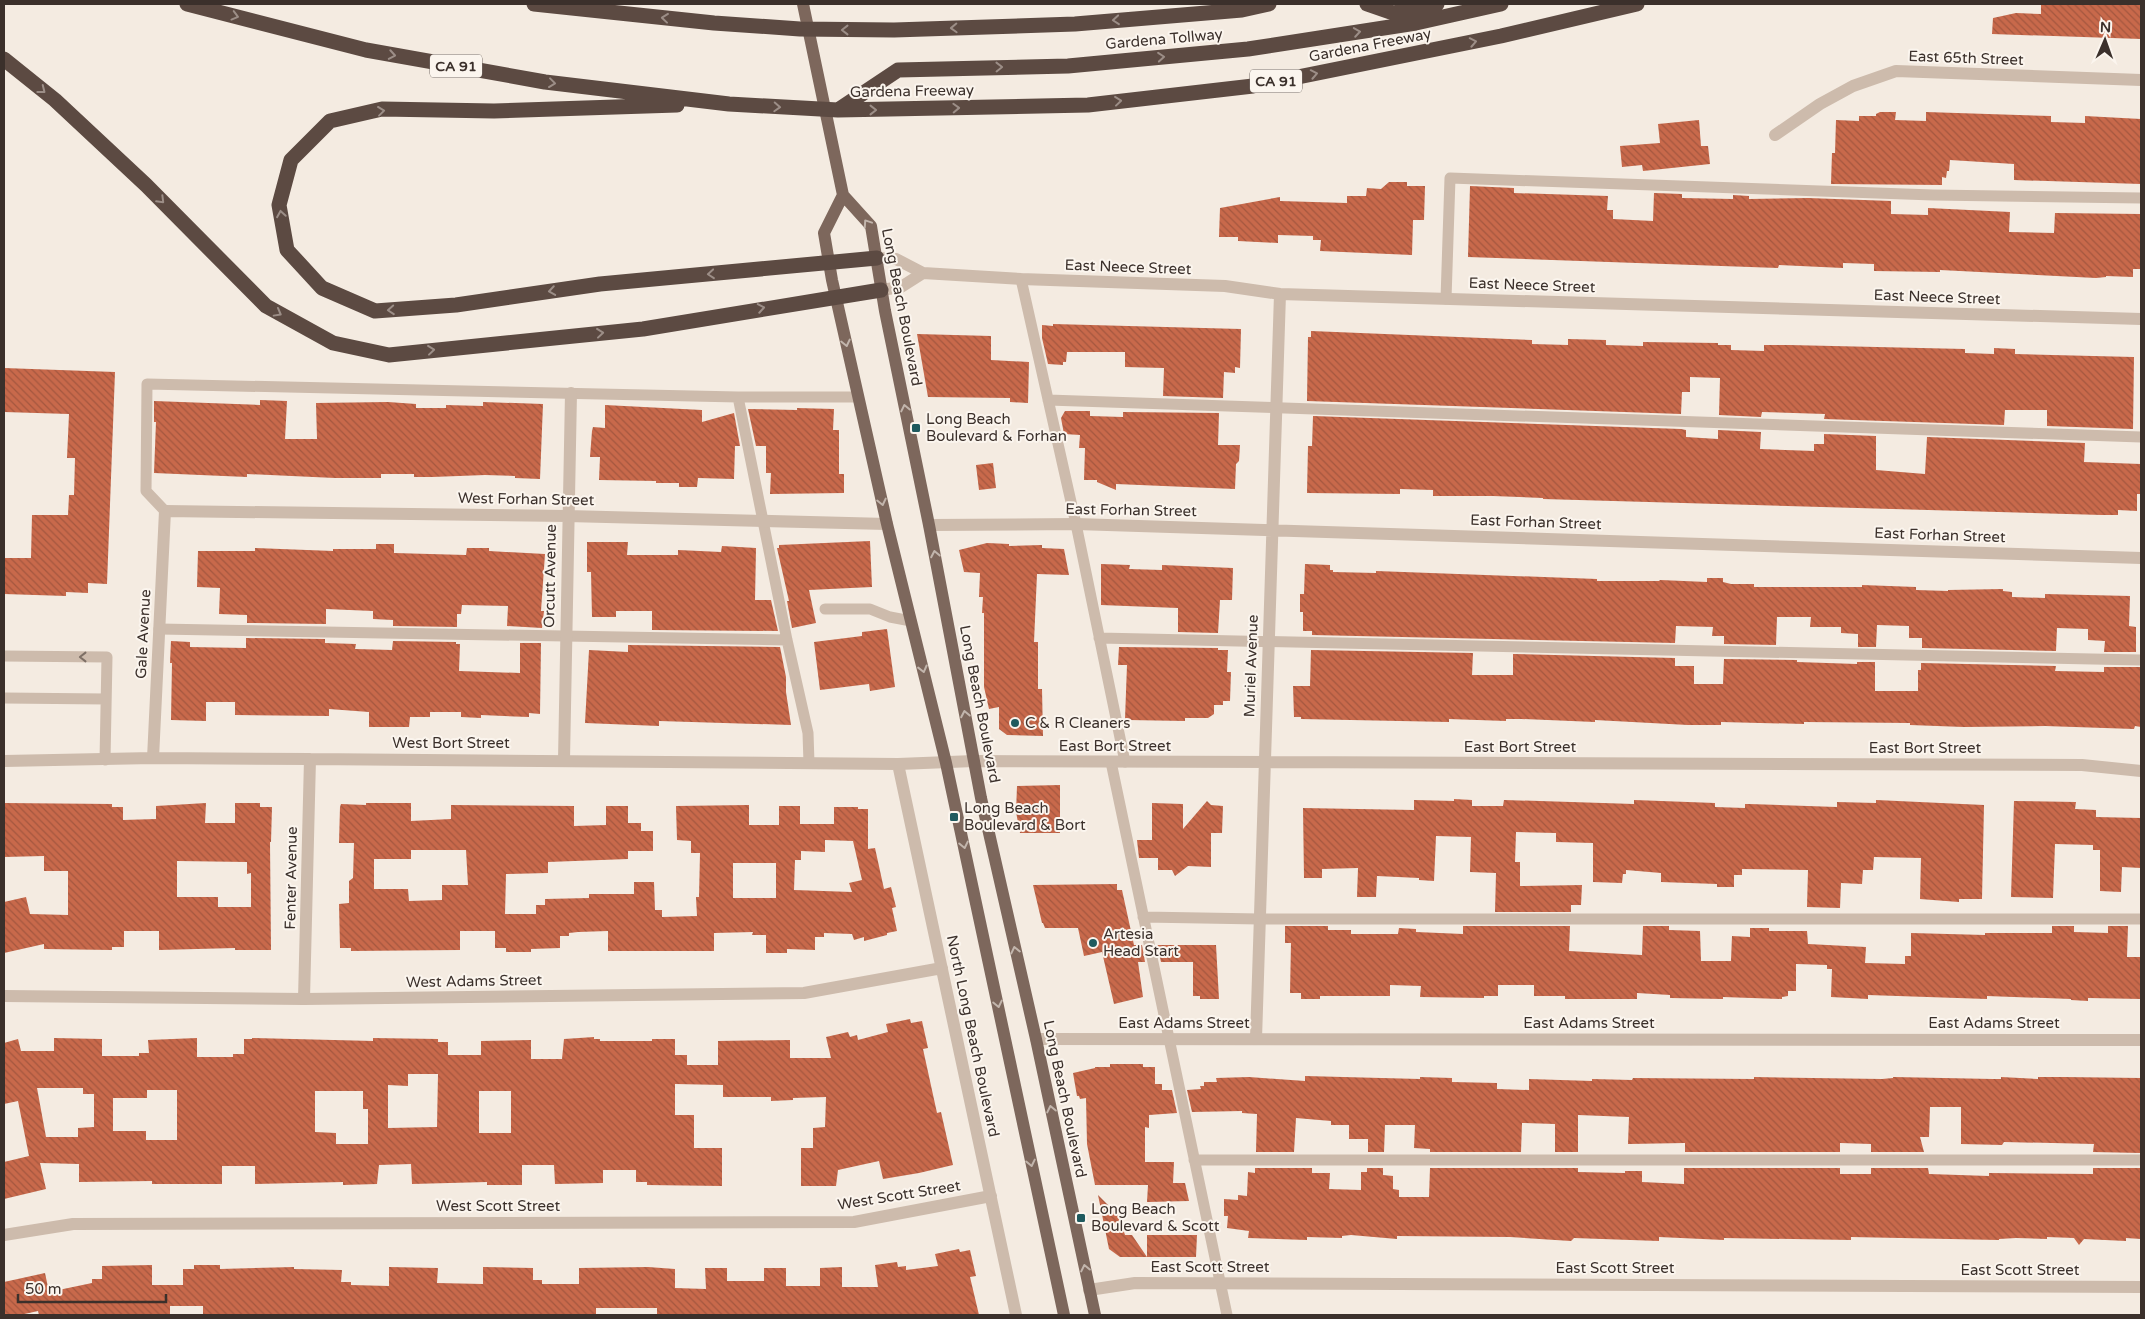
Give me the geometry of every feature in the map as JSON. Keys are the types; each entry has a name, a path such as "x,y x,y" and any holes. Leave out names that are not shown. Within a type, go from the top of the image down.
{"highway":[{"name":"Gardena Freeway","path":"187,4 366,50 545,82 729,104 838,110 1088,105 1253,86 1501,36 1638,4"},
{"path":"534,4 800,30 894,30 1075,24 1242,10 1269,4"},
{"path":"1367,4 1393,12 1437,4"},
{"name":"Gardena Tollway","path":"838,110 898,70 1068,66 1248,49 1416,23 1502,4"},
{"path":"4,59 55,100 146,185 266,306 333,343 389,354 643,329 835,296 881,290"},
{"path":"729,104 494,111 382,110 330,121 291,160 280,205 287,250 322,288 375,312 456,306 600,284 877,258"}],"main road":[{"path":"804,4 843,195 824,233 835,296 887,524 946,763 1064,1315"},
{"name":"Long Beach Boulevard","path":"843,195 871,226 881,290 929,525 974,762 998,877 1036,1039 1094,1315"}],"street":[{"name":"East 65th Street","path":"1776,135 1828,99 1853,86 1896,71 2141,80"},
{"name":"East Neece Street","path":"877,258 896,259 923,273 1020,279 1225,286 1280,294 2141,319"},
{"path":"881,290 902,287 923,273"},
{"name":"Muriel Avenue","path":"1256,1039 1280,294"},
{"name":"Orcutt Avenue","path":"564,760 567,516 571,393"},
{"name":"West Forhan Street","path":"165,511 567,516 887,524"},
{"name":"Gale Avenue","path":"153,758 165,511"},
{"name":"East Forhan Street","path":"929,525 1076,524 2141,558"},
{"name":"West Bort Street","path":"4,761 153,758 898,764"},
{"name":"Fenter Avenue","path":"304,999 310,759"},
{"name":"East Bort Street","path":"898,764 974,762 1264,762 2082,765 2141,772"},
{"name":"North Long Beach Boulevard","path":"898,764 1016,1315"},
{"name":"West Adams Street","path":"4,996 304,999 804,993 942,968"},
{"name":"East Adams Street","path":"1036,1039 2141,1040"},
{"name":"West Scott Street","path":"4,1235 73,1224 854,1222 991,1196"},
{"name":"East Scott Street","path":"1090,1290 1134,1282 2141,1287"}],"lane":[{"path":"1446,299 1450,178 1932,195 2141,198"},
{"path":"1020,279 1076,524 1125,762"},
{"path":"165,511 146,491 147,384 738,397 858,397"},
{"path":"738,397 786,640 808,733 809,763"},
{"path":"1048,400 2141,437"},
{"path":"825,609 870,609 890,617 911,622"},
{"path":"159,629 786,640"},
{"path":"1099,638 2141,660"},
{"path":"4,656 107,657 105,760"},
{"path":"4,698 106,699"},
{"path":"1111,762 1227,1315"},
{"path":"1143,917 1260,919 2141,919"},
{"path":"1194,1160 2141,1160"}],"building":[{"path":"2041,4 2141,4 2141,39 1992,34 1993,18 2016,13 2041,14"},
{"path":"1880,112 1896,112 1895,120 1926,121 1926,112 2051,116 2051,122 2085,123 2085,116 2141,119 2141,184 2014,180 2014,164 1950,160 1946,178 1942,177 1942,185 1831,184 1832,153 1835,153 1836,120 1859,121 1859,116 1876,116"},
{"path":"1699,120 1701,146 1708,146 1710,164 1643,171 1642,165 1622,167 1620,146 1660,143 1658,124"},
{"path":"1389,182 1407,182 1407,186 1425,186 1424,220 1413,220 1412,255 1320,251 1321,240 1313,240 1313,236 1278,235 1278,243 1238,241 1238,237 1219,237 1220,208 1280,197 1280,201 1347,203 1347,196 1366,196 1367,188 1381,189"},
{"path":"1470,186 1514,188 1514,193 1608,196 1607,210 1613,210 1613,219 1653,221 1654,193 1682,194 1682,198 1733,199 1733,195 1749,196 1749,199 1808,198 1891,201 1891,214 1928,215 1928,208 2010,212 2009,232 2054,233 2055,213 2141,214 2141,265 2140,269 2133,269 2133,277 2106,276 2096,278 1940,270 1940,272 1874,271 1874,264 1843,263 1843,268 1779,265 1778,268 1468,257"},
{"path":"1053,324 1241,329 1240,368 1235,367 1235,373 1224,372 1223,398 1163,396 1164,368 1125,367 1125,352 1067,352 1066,362 1063,362 1063,365 1048,364 1042,338 1042,325 1053,326"},
{"path":"1311,331 1532,340 1532,344 1568,345 1568,339 1606,340 1606,345 1643,346 1643,342 1718,343 1718,345 1731,345 1731,350 1764,351 1764,345 1789,345 1965,349 1965,353 1994,354 1994,348 2015,349 2015,354 2134,357 2133,429 2047,426 2047,410 2005,410 2004,425 1824,419 1825,414 1762,412 1761,417 1719,415 1720,378 1690,377 1690,392 1682,392 1681,414 1307,401 1308,337 1311,337"},
{"path":"917,334 991,336 991,360 1029,362 1028,403 1010,402 1010,398 928,397"},
{"path":"4,368 115,372 107,584 88,583 88,593 66,592 66,596 4,594 4,558 31,558 32,515 68,515 69,495 74,495 75,458 67,458 69,414 4,412"},
{"path":"260,400 287,401 285,439 317,439 316,403 388,402 416,404 416,408 446,408 446,405 483,406 483,402 543,404 540,479 485,475 414,477 414,474 381,474 381,478 335,478 247,474 247,477 154,473 156,422 154,422 154,401 260,405"},
{"path":"605,405 702,410 702,422 734,413 740,446 735,446 734,479 698,478 697,487 679,487 679,483 656,483 656,481 599,480 600,457 590,457 592,431 593,427 605,428"},
{"path":"797,408 834,409 833,430 839,430 839,474 844,474 844,493 770,494 771,473 766,473 766,446 756,446 748,409 797,410"},
{"path":"1065,411 1090,411 1090,416 1123,417 1123,412 1219,413 1218,445 1240,445 1239,461 1236,464 1235,489 1116,484 1116,490 1097,482 1097,480 1084,480 1085,448 1079,448 1080,435 1064,434 1061,418"},
{"path":"1313,416 1681,429 1686,430 1686,437 1718,439 1718,430 1761,432 1760,449 1814,451 1814,444 1824,444 1824,434 1876,436 1876,470 1925,474 1927,437 2085,443 2084,462 2141,464 2141,494 2137,494 2137,511 2118,510 2118,515 2102,515 1493,496 1433,496 1433,490 1400,489 1400,494 1307,493 1308,446 1312,446"},
{"path":"993,463 996,488 979,490 976,465"},
{"path":"870,541 872,587 809,590 816,623 792,628 787,601 789,601 777,548 779,548 779,545"},
{"path":"587,542 628,542 627,555 678,555 678,550 721,552 722,546 756,548 755,600 771,600 778,631 652,630 652,611 616,611 616,617 592,617 591,572 587,572"},
{"path":"987,543 1009,544 1009,546 1042,545 1042,548 1064,549 1069,575 1037,574 1034,642 1038,642 1038,689 1042,689 1043,736 1007,735 999,729 999,707 989,709 984,687 984,613 982,613 983,597 979,597 980,573 964,572 959,550"},
{"path":"376,544 394,544 394,553 466,555 467,548 489,548 489,551 545,554 541,611 544,611 542,628 507,626 508,606 462,605 461,614 457,614 457,627 393,626 393,620 373,619 373,611 326,609 326,624 247,623 247,615 219,614 220,588 197,587 198,551 255,551 255,548 333,551 333,549 376,549"},
{"path":"1101,564 1130,565 1129,569 1162,570 1162,565 1233,568 1232,600 1220,600 1218,633 1178,632 1178,608 1101,605"},
{"path":"1305,564 1330,565 1330,570 1333,570 1333,572 1376,573 1376,571 1597,579 1597,581 1660,580 1707,582 1707,578 1723,578 1723,582 1754,584 1754,587 1862,587 1862,585 1916,587 1916,590 1948,591 2003,589 2003,591 2012,592 2012,597 2045,598 2045,594 2130,596 2129,626 2136,627 2136,652 2104,652 2105,641 2088,640 2088,629 2057,628 2056,651 1922,648 1922,638 1909,638 1909,626 1877,625 1876,647 1858,647 1858,634 1841,633 1841,627 1810,627 1811,617 1777,617 1776,645 1724,644 1724,636 1712,636 1713,627 1676,626 1675,643 1312,635 1312,631 1303,631 1303,612 1300,612 1300,594 1304,594"},
{"path":"887,629 895,687 870,691 869,684 820,690 814,642 862,636 862,632"},
{"path":"246,638 325,639 325,643 356,644 355,649 392,650 393,641 456,642 456,644 460,644 459,671 520,673 520,643 541,643 540,714 529,713 529,717 481,715 481,718 461,717 461,712 430,712 430,717 410,717 409,727 369,727 369,712 329,709 329,716 235,715 235,702 206,702 206,721 171,720 171,641 190,642 190,647 246,648"},
{"path":"628,645 780,647 786,677 786,692 791,725 659,721 659,726 585,723 589,650 628,652"},
{"path":"1119,647 1218,648 1218,650 1228,650 1227,672 1231,672 1230,701 1223,701 1223,705 1214,705 1214,714 1208,718 1185,718 1185,721 1125,719 1127,665 1118,665"},
{"path":"1311,650 1473,653 1472,675 1513,675 1513,654 1675,658 1675,666 1694,666 1694,684 1723,684 1724,659 1797,660 1797,662 1857,664 1857,662 1875,662 1875,691 1918,691 1918,670 1921,670 1921,663 2056,666 2055,671 2104,672 2104,667 2141,667 2141,727 2135,726 2134,729 2045,726 1964,727 1910,725 1910,723 1804,722 1804,724 1721,722 1721,725 1688,725 1595,720 1595,722 1449,719 1449,722 1301,719 1301,717 1294,717 1293,686 1310,686"},
{"path":"1060,785 1060,833 1020,833 1016,812 1017,786"},
{"path":"1454,799 1472,800 1472,806 1503,806 1504,800 1634,804 1634,800 1715,803 1715,807 1745,808 1745,804 1837,807 1837,802 1876,803 1876,800 1984,805 1982,899 1959,899 1959,902 1920,899 1921,858 1874,857 1873,870 1863,870 1862,884 1841,883 1840,908 1807,907 1808,870 1742,869 1742,875 1734,875 1734,887 1717,887 1717,884 1661,882 1661,873 1626,870 1626,874 1623,874 1622,883 1593,882 1593,843 1556,842 1556,833 1516,832 1515,862 1520,862 1520,886 1582,885 1581,905 1571,905 1571,912 1495,912 1496,873 1470,872 1471,837 1436,836 1434,881 1419,880 1419,878 1377,876 1376,897 1357,897 1358,868 1322,869 1322,878 1304,878 1303,808 1414,810 1414,800 1454,801"},
{"path":"1207,801 1211,805 1223,806 1222,833 1211,833 1211,867 1188,866 1175,876 1172,870 1158,870 1158,858 1139,858 1137,840 1152,840 1152,803 1183,804 1183,829"},
{"path":"2014,801 2076,802 2075,809 2096,810 2096,817 2141,818 2141,868 2122,867 2121,892 2100,891 2100,850 2093,850 2093,845 2055,844 2053,898 2011,897"},
{"path":"4,803 112,804 112,807 123,807 123,820 156,819 156,806 206,803 205,823 235,823 235,803 260,803 260,807 272,807 270,842 271,950 235,950 235,948 159,950 159,931 124,931 124,947 112,947 112,950 44,949 44,944 4,953 4,902 26,897 30,914 68,915 68,871 44,871 44,856 4,857","holes":["177,861 247,862 247,874 251,873 251,907 218,907 218,897 177,897"]},
{"path":"366,803 411,803 411,821 451,819 451,805 574,806 574,826 606,825 606,806 628,806 628,823 641,823 641,831 653,831 653,851 628,851 628,859 548,862 548,873 506,874 505,914 536,914 536,905 545,905 545,899 589,898 589,894 634,894 634,882 654,882 655,910 662,910 662,917 697,916 696,897 699,897 700,853 691,853 691,841 677,840 676,806 749,805 749,825 779,825 779,806 800,806 800,824 834,824 834,807 868,809 868,849 875,848 884,889 891,887 896,907 892,908 897,931 864,941 864,937 854,940 852,934 824,933 824,937 815,937 815,950 787,949 787,953 766,953 766,935 752,935 753,932 714,933 714,951 608,951 608,931 569,933 569,936 560,936 560,948 531,949 531,952 506,952 506,948 495,948 495,931 460,931 460,950 351,951 351,948 340,948 339,904 349,903 349,881 353,878 354,843 339,843 340,807 341,804 366,805","holes":["825,840 853,841 862,880 849,883 852,892 794,890 795,860 801,860 801,851 825,852","411,850 466,850 468,885 442,885 442,900 409,901 408,889 374,889 374,859 411,859","733,863 776,863 776,898 733,898"]},
{"path":"1117,884 1117,890 1122,890 1134,945 1142,945 1145,962 1138,962 1143,997 1114,1004 1102,952 1084,956 1078,928 1045,928 1042,923 1033,885"},
{"path":"1285,926 1328,926 1328,930 1351,930 1351,934 1398,934 1399,928 1416,929 1416,932 1463,934 1463,926 1570,926 1569,951 1642,955 1643,926 1669,926 1669,930 1700,931 1701,961 1731,961 1732,936 1750,937 1750,928 1769,928 1769,931 1807,931 1808,944 1866,947 1865,963 1905,964 1905,956 1911,956 1911,933 1985,935 1985,933 2052,933 2052,926 2074,926 2074,932 2108,933 2108,926 2128,926 2127,957 2141,957 2141,999 2088,998 2088,1001 1987,996 1987,999 1868,995 1868,999 1831,997 1832,969 1827,969 1827,965 1796,964 1796,991 1788,991 1788,996 1782,997 1782,999 1670,998 1670,995 1637,993 1637,999 1565,999 1565,996 1534,996 1534,985 1498,985 1498,996 1484,996 1484,998 1420,997 1421,986 1390,985 1390,996 1320,996 1320,999 1301,999 1301,993 1290,993 1291,943 1285,943"},
{"path":"1157,945 1216,945 1219,999 1200,999 1200,996 1193,996 1193,962 1161,962"},
{"path":"910,1019 911,1023 922,1021 928,1048 923,1049 937,1113 941,1112 953,1165 883,1179 879,1161 838,1170 836,1186 801,1186 801,1148 813,1148 813,1128 825,1127 826,1097 771,1101 771,1097 723,1097 723,1085 675,1084 675,1115 694,1115 694,1148 722,1148 722,1186 647,1185 647,1182 636,1182 636,1170 603,1170 603,1183 555,1184 554,1165 522,1165 522,1185 487,1185 487,1182 412,1184 411,1164 379,1165 377,1184 343,1185 343,1182 255,1184 255,1166 222,1166 222,1184 152,1184 152,1181 79,1182 79,1164 40,1163 46,1189 4,1199 4,1162 29,1156 18,1101 4,1104 4,1043 18,1039 21,1051 54,1051 54,1038 102,1039 102,1056 139,1056 139,1053 149,1053 148,1040 197,1038 197,1057 233,1057 233,1054 244,1054 244,1039 252,1038 373,1041 373,1038 438,1039 438,1042 448,1042 448,1055 481,1055 481,1041 531,1040 531,1059 562,1059 564,1039 594,1037 594,1039 600,1039 600,1041 652,1041 652,1039 675,1039 675,1055 687,1055 687,1065 718,1065 718,1041 790,1040 790,1058 831,1058 826,1037 848,1032 850,1037 857,1035 858,1040 888,1032 886,1024","holes":["408,1074 438,1074 437,1127 388,1128 388,1085 408,1086","37,1088 83,1088 83,1094 94,1094 94,1127 78,1128 78,1137 46,1137","147,1090 177,1090 177,1140 146,1140 146,1131 113,1131 113,1098 147,1098","315,1091 363,1091 363,1109 368,1109 368,1144 336,1144 336,1133 315,1132","479,1091 511,1091 511,1133 479,1133"]},
{"path":"1110,1064 1143,1064 1143,1067 1155,1067 1155,1084 1162,1084 1162,1090 1172,1090 1177,1113 1149,1115 1149,1128 1145,1127 1145,1162 1174,1162 1173,1183 1185,1183 1189,1201 1147,1202 1148,1185 1095,1185 1087,1144 1086,1098 1080,1099 1077,1096 1073,1073 1095,1067 1110,1067"},
{"path":"1305,1076 1452,1078 1452,1082 1497,1083 1497,1089 1529,1090 1529,1079 1592,1081 1592,1079 1632,1080 1633,1078 1754,1079 1754,1077 1882,1079 1893,1077 1993,1079 2001,1079 2001,1077 2038,1079 2038,1077 2141,1078 2141,1153 2093,1152 2094,1144 2004,1142 2002,1145 1961,1144 1961,1107 1930,1107 1929,1137 1920,1137 1924,1152 1871,1152 1871,1144 1840,1143 1840,1152 1685,1152 1685,1143 1628,1144 1629,1117 1578,1115 1578,1152 1555,1152 1555,1124 1522,1123 1521,1152 1430,1152 1430,1149 1414,1148 1415,1125 1385,1125 1384,1152 1368,1152 1368,1139 1349,1139 1349,1125 1331,1125 1331,1121 1296,1118 1294,1152 1256,1152 1257,1114 1242,1113 1242,1111 1192,1112 1187,1090 1201,1089 1200,1086 1204,1086 1204,1082 1217,1082 1216,1078 1249,1077 1305,1081"},
{"path":"1255,1168 1312,1168 1312,1173 1330,1173 1329,1189 1361,1190 1361,1172 1367,1172 1367,1168 1383,1168 1383,1175 1393,1176 1393,1189 1399,1190 1399,1197 1429,1197 1430,1168 1578,1168 1578,1172 1625,1173 1625,1171 1642,1171 1642,1182 1684,1184 1684,1168 1840,1168 1840,1174 1871,1174 1871,1168 1928,1168 1929,1174 1989,1176 1989,1173 2093,1174 2093,1168 2141,1168 2141,1239 2126,1238 2126,1241 2084,1239 2079,1245 2074,1238 2047,1237 2047,1239 2016,1238 1999,1240 1851,1237 1851,1240 1724,1238 1724,1240 1659,1237 1659,1241 1574,1238 1571,1241 1510,1237 1397,1236 1397,1239 1351,1235 1342,1236 1342,1238 1307,1237 1307,1240 1248,1238 1249,1231 1227,1228 1228,1216 1224,1216 1224,1199 1238,1200 1238,1195 1247,1196 1248,1172 1255,1173"},
{"path":"1098,1195 1119,1216 1125,1235 1132,1235 1147,1257 1120,1257 1109,1249"},
{"path":"1147,1235 1197,1235 1196,1257 1147,1257"},
{"path":"959,1249 960,1252 970,1250 976,1276 970,1277 979,1315 657,1315 657,1308 596,1308 596,1315 203,1315 203,1306 170,1306 170,1315 39,1315 38,1311 20,1315 4,1315 4,1282 45,1273 49,1292 92,1283 92,1279 102,1279 102,1266 152,1265 152,1285 183,1285 183,1269 194,1269 194,1265 220,1265 220,1269 294,1267 294,1269 342,1270 341,1282 351,1282 351,1285 389,1286 389,1267 438,1268 437,1283 483,1284 483,1267 533,1268 533,1280 542,1280 542,1284 579,1284 579,1268 648,1267 675,1269 675,1288 706,1289 705,1268 727,1268 727,1281 764,1281 764,1268 786,1268 786,1286 820,1286 820,1268 842,1267 842,1287 878,1287 875,1265 897,1262 898,1267 906,1266 906,1270 938,1266 935,1254"}],"place":[{"name":"Long Beach Boulevard & Forhan","path":"916,428"},
{"name":"C & R Cleaners","path":"1015,723"},
{"name":"Long Beach Boulevard & Bort","path":"954,817"},
{"name":"Artesia Head Start","path":"1093,943"},
{"name":"Long Beach Boulevard & Scott","path":"1081,1218"}]}
